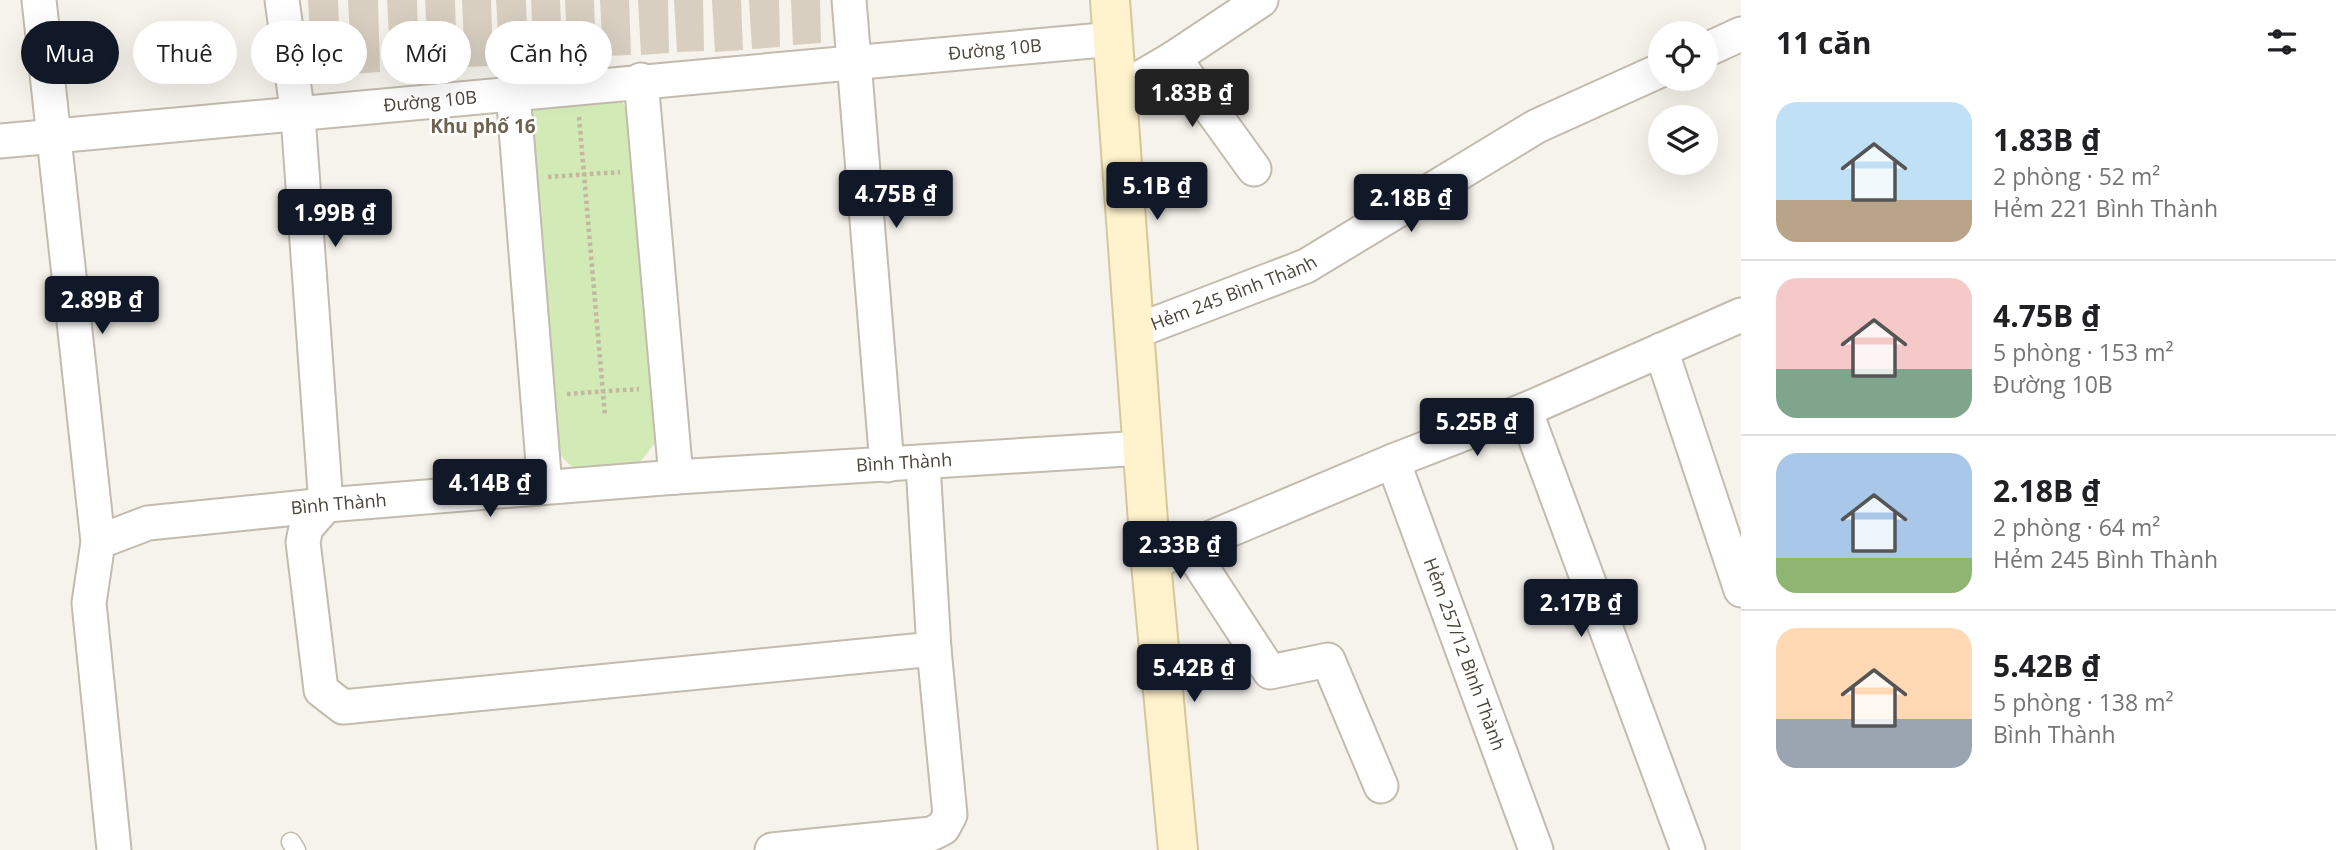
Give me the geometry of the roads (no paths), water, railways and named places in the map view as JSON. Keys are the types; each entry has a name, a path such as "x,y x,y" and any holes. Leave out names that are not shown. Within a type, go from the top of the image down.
{"street":[{"path":"39,0 98,542 89,603 114,850"},
{"path":"282,0 298,116 326,505 306,528 303,542 321,690 343,707 934,649"},
{"path":"849,0 887,464"},
{"path":"1110,0 1151,564 1178,850"},
{"path":"1118,90 1174,58 1261,0"},
{"path":"1718,45 1741,34"},
{"name":"Đường 10B","path":"0,141 298,116 513,92 1112,39"},
{"path":"1174,58 1254,169"},
{"name":"Hẻm 245 Bình Thành","path":"1134,332 1306,266 1537,126 1648,76"},
{"path":"641,80 676,477"},
{"path":"513,92 545,487"},
{"path":"1151,564 1393,461 1525,410 1741,315"},
{"path":"1661,350 1741,590"},
{"path":"1525,410 1688,850"},
{"name":"Bình Thành","path":"98,542 148,523 326,505 676,477 923,464 1143,448"},
{"name":"Hẻm 257/12 Bình Thành","path":"1393,461 1536,850"},
{"path":"772,850 931,834 943,828 950,815 934,649 923,464"},
{"path":"1189,548 1270,672 1328,660 1381,786"}],"district":[{"name":"Khu phố 16","path":"483,126"}]}
